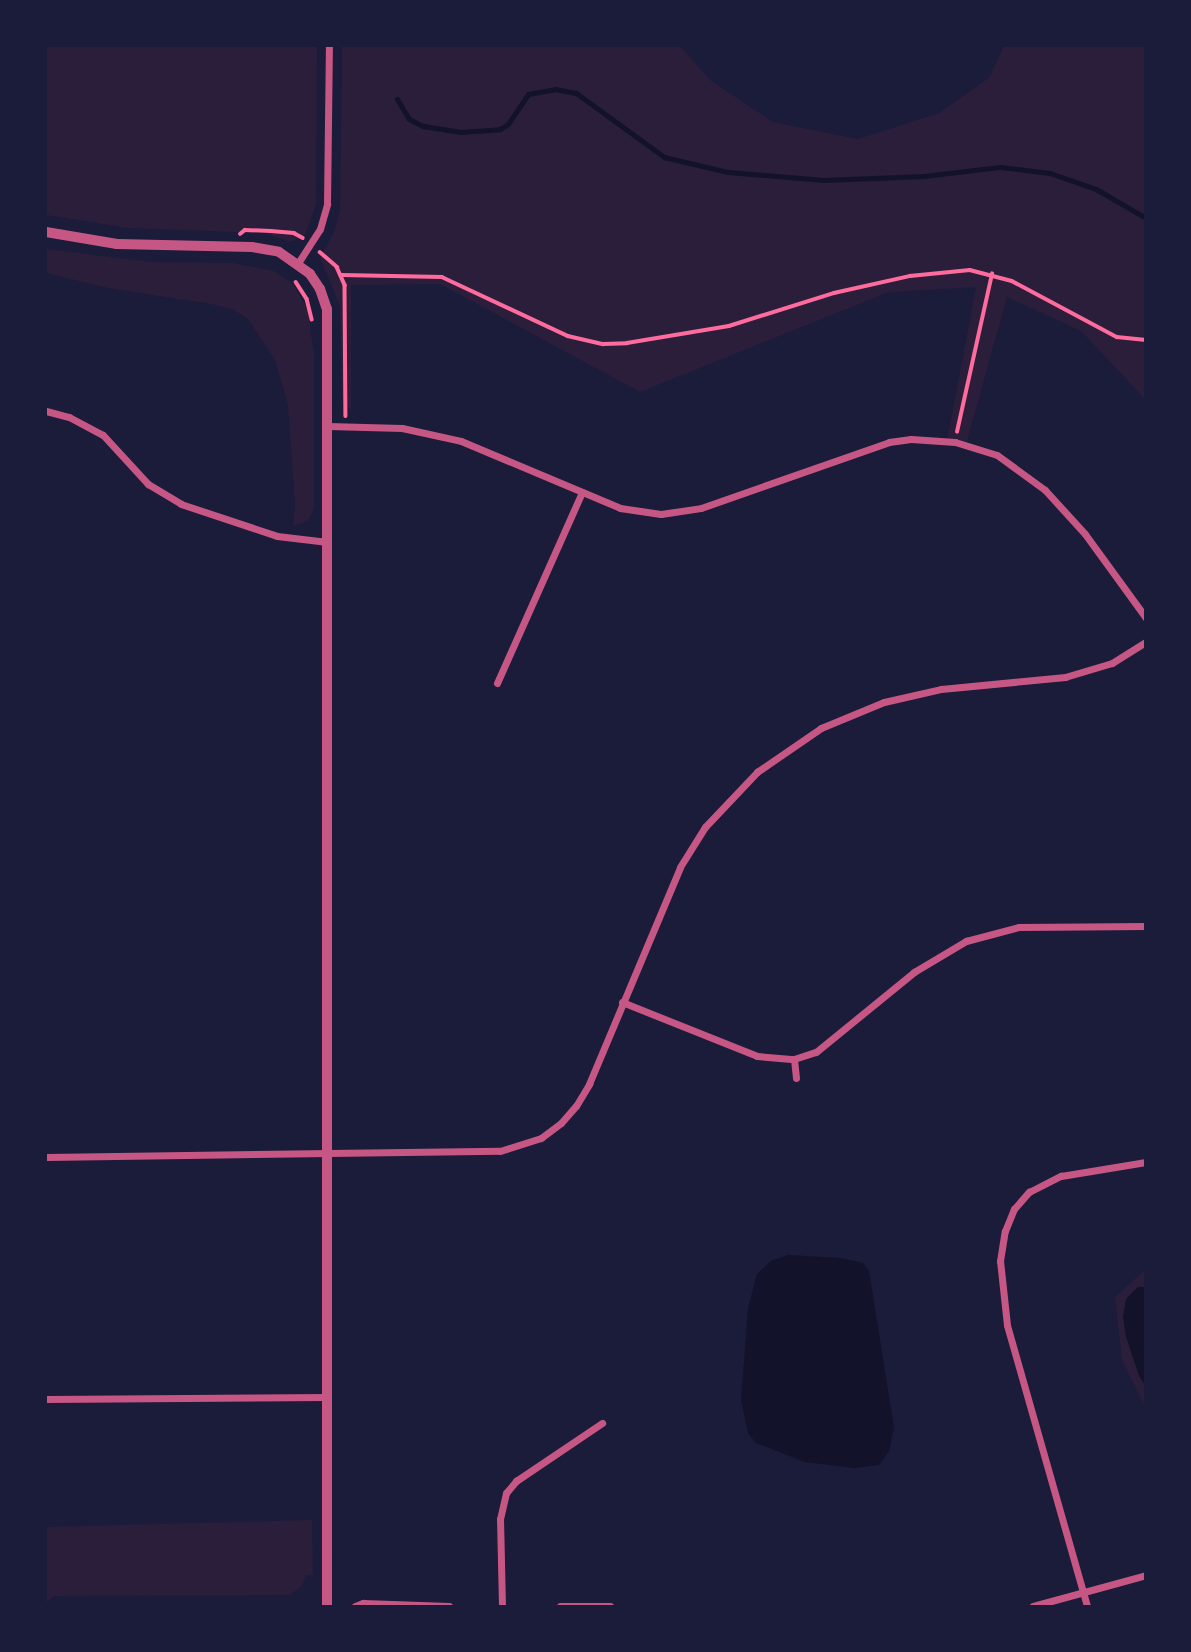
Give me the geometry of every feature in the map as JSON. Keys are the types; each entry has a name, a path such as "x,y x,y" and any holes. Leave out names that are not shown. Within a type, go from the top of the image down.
{"street":[{"path":"298,263 320,229 327,211 329,46"},
{"path":"46,232 135,245 258,247 279,252 298,263 317,283 327,309 327,1606"},
{"path":"46,411 69,417 103,435 148,484 181,504 277,536 328,542"},
{"path":"328,426 402,428 461,440 582,492 639,513 684,512 889,442 911,439 955,442 997,455 1045,490 1086,534 1146,618"},
{"path":"497,683 582,492"},
{"path":"46,1157 328,1156 499,1151 541,1138 561,1123 576,1106 589,1084 680,867 705,827 757,772 787,749 830,724 884,702 941,689 1065,677 1112,663 1146,642"},
{"path":"622,1002 757,1056 794,1059 816,1052 914,972 966,942 1019,928 1146,926"},
{"path":"794,1059 796,1078"},
{"path":"1087,1606 1007,1325 1001,1284 1003,1241 1014,1209 1029,1192 1045,1182 1061,1176 1146,1162"},
{"path":"46,1399 327,1397"},
{"path":"502,1606 500,1519 506,1493 516,1482 602,1423"},
{"path":"1033,1606 1146,1575"},
{"path":"355,1606 363,1603 449,1606"},
{"path":"560,1606 610,1606"}],"path":[{"path":"245,230 300,236"},
{"path":"323,255 342,275 345,292 346,403"},
{"path":"342,275 442,277 568,336 603,344 627,343 729,326 834,293 910,276 970,270 992,274 1033,290 1117,337 1146,340"},
{"path":"955,442 992,274"},
{"path":"293,279 307,299 313,329"}],"shaded area":[{"path":"46,46 317,46 316,204 305,235 291,242 264,233 129,228 46,215"},
{"path":"342,46 680,46 710,80 773,122 858,139 939,113 989,78 1004,46 1145,46 1145,399 1081,331 1007,297 966,445 947,441 976,287 889,292 640,392 440,284 351,285 351,411 342,399 340,306 320,258 334,232 340,210"},
{"path":"46,249 150,262 233,263 274,271 293,284 308,310 314,356 314,509 308,521 293,526 295,506 288,405 275,360 248,319 232,309 211,304 108,288 46,273"},
{"path":"788,1255 840,1258 863,1263 869,1271 894,1428 889,1451 879,1465 854,1468 805,1462 756,1443 748,1433 741,1400 748,1309 757,1274 771,1261"},
{"path":"1145,1270 1145,1407 1122,1360 1115,1297"},
{"path":"1138,1287 1145,1287 1145,1385 1139,1376 1126,1337 1123,1317 1126,1299"},
{"path":"312,1520 313,1575 306,1575 301,1587 289,1595 54,1596 46,1603 46,1527"}],"waterway":[{"path":"397,99 409,119 423,126 461,132 500,129 508,124 528,94 555,89 576,93 664,157 728,172 824,180 924,176 1000,167 1050,173 1096,189 1146,218"}]}
